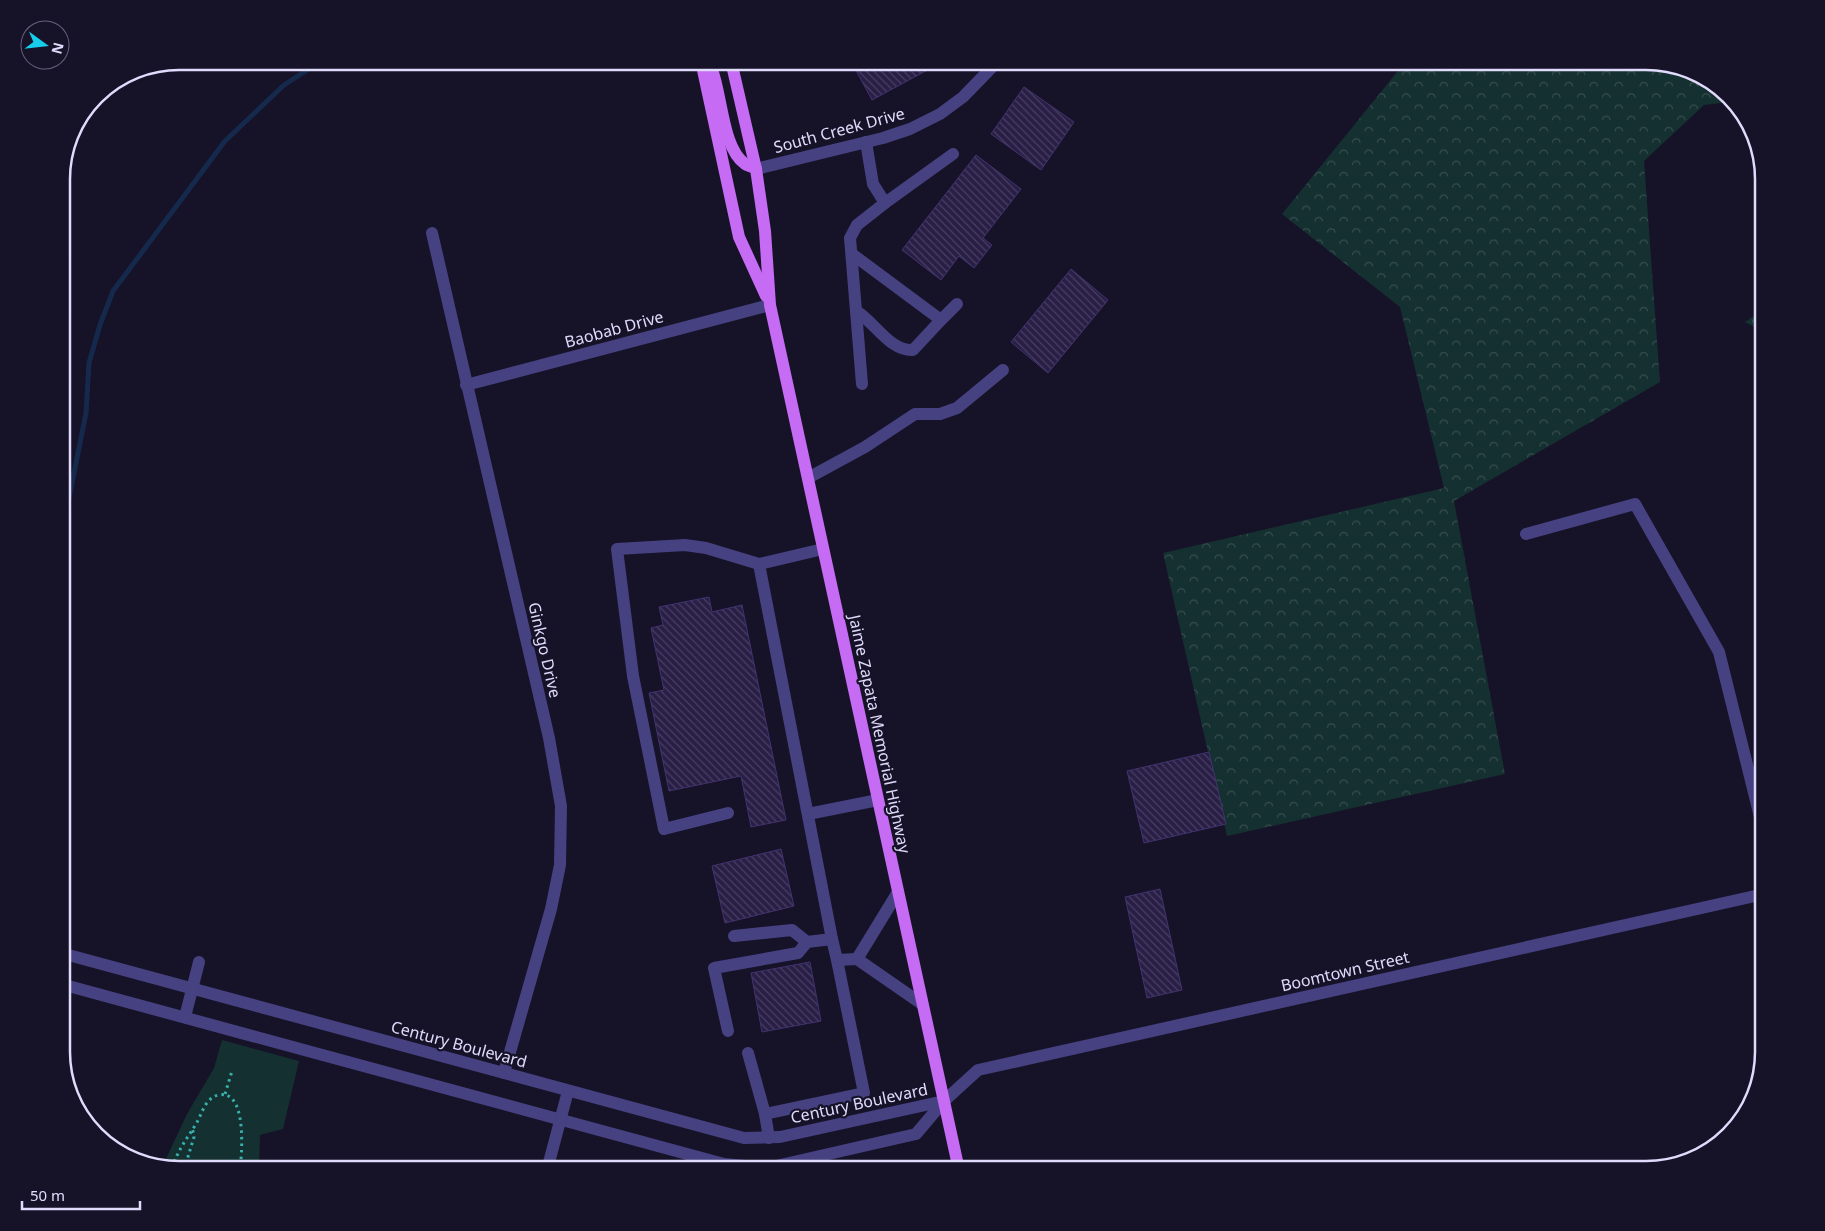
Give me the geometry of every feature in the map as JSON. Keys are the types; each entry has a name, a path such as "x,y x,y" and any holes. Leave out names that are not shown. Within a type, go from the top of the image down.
{"main road":[{"name":"Jaime Zapata Memorial Highway","path":"703,70 739,237 770,306"},
{"path":"712,70 716,80 732,148 745,164 756,169"},
{"name":"Jaime Zapata Memorial Highway","path":"732,70 756,169 764,230 770,306 957,1161"}],"street":[{"name":"South Creek Drive","path":"756,169 866,142 910,129 940,114 963,97 989,70"},
{"path":"866,142 873,184 885,203"},
{"path":"862,384 850,238 857,225 953,154"},
{"name":"Ginkgo Drive","path":"432,233 549,738 561,806 560,865 555,892 504,1073"},
{"path":"852,254 941,320"},
{"path":"856,311 897,347 913,350 957,304"},
{"name":"Baobab Drive","path":"466,385 770,306"},
{"path":"808,478 915,414 940,414 957,408 1003,370"},
{"path":"1526,534 1635,504 1719,652 1755,796"},
{"path":"728,813 664,829 633,676 617,549 685,545 706,548 759,564 823,549"},
{"path":"759,564 864,1093 764,1114"},
{"path":"808,814 878,800"},
{"path":"856,958 898,892"},
{"name":"Boomtown Street","path":"944,1101 978,1070 1755,896"},
{"path":"734,936 792,930 807,942"},
{"path":"728,1031 714,968 798,953 807,942 832,939"},
{"name":"Century Boulevard","path":"70,955 744,1138 769,1138 944,1101"},
{"path":"837,960 856,958 922,1004"},
{"path":"185,1017 199,962"},
{"name":"Century Boulevard","path":"70,986 713,1161"},
{"path":"748,1053 769,1138"},
{"path":"549,1161 568,1091"},
{"name":"Century Boulevard","path":"798,1161 916,1134 944,1101"}],"path":[{"path":"225,1094 232,1071"},
{"path":"175,1161 179,1149 207,1103 212,1098 225,1094 231,1097 238,1107 242,1141 241,1161"},
{"path":"187,1161 194,1137 192,1129"}],"green space":[{"path":"1399,70 1653,70 1667,72 1694,81 1707,88 1724,103 1704,105 1644,161 1660,382 1454,501 1505,774 1227,836 1163,553 1444,488 1400,307 1282,214"},
{"path":"1755,315 1755,327 1745,322"},
{"path":"222,1040 299,1061 283,1129 260,1135 259,1161 165,1160 187,1114 214,1068"}],"building":[{"path":"856,70 927,70 872,100"},
{"path":"1024,87 1074,122 1041,170 991,134"},
{"path":"976,155 1021,189 983,238 992,245 974,268 959,256 941,280 902,250"},
{"path":"1071,269 1108,300 1048,373 1011,342"},
{"path":"709,597 712,612 742,605 786,820 751,827 741,776 669,791 649,693 664,690 651,628 663,625 659,607"},
{"path":"1209,752 1226,824 1144,843 1127,771"},
{"path":"781,849 794,906 725,923 712,866"},
{"path":"1160,889 1182,990 1147,998 1125,897"},
{"path":"810,962 821,1021 762,1032 751,973"}],"waterway":[{"path":"70,493 86,413 89,363 100,325 113,291 225,141 284,85 307,70"}]}
